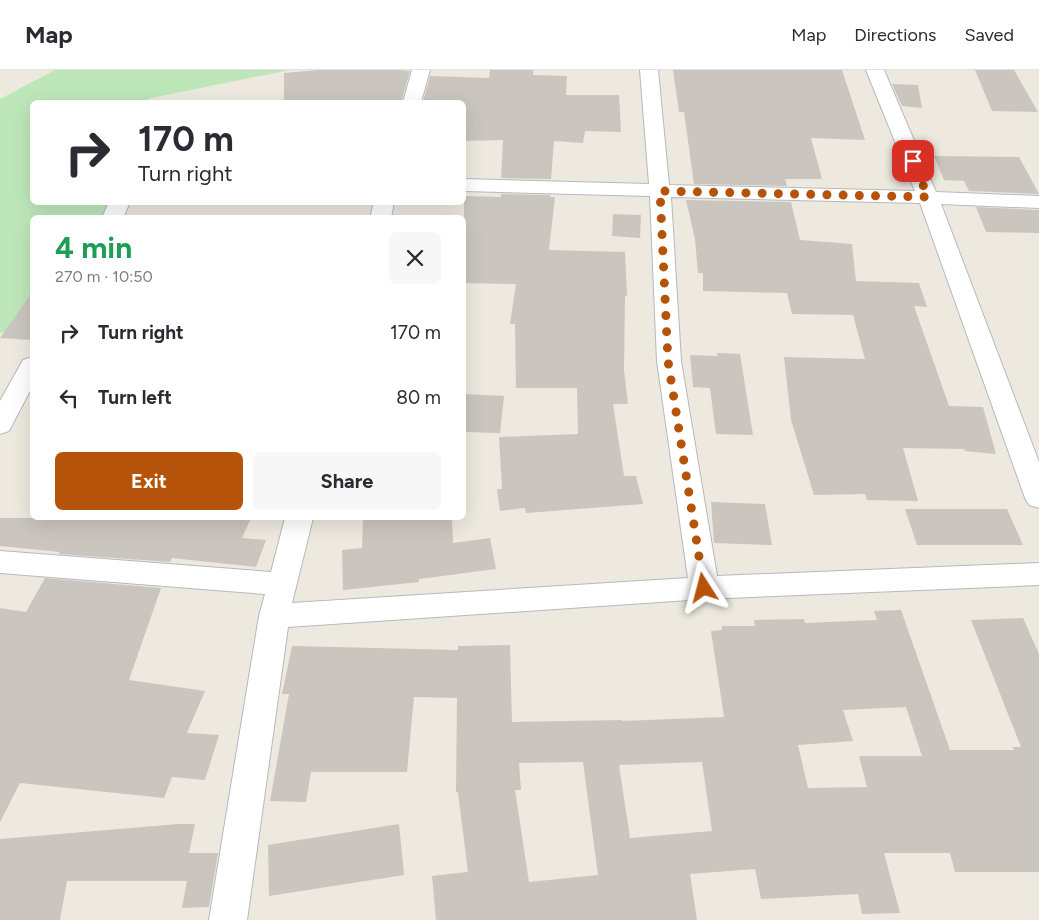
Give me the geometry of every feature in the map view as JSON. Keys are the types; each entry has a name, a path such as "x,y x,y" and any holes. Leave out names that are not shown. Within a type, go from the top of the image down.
{"street":[{"path":"413,100 421,70"},
{"path":"649,70 660,191 668,361 704,588"},
{"path":"875,70 928,197 1039,498"},
{"path":"466,185 928,197 1039,202"},
{"path":"0,426 30,369"},
{"path":"228,920 274,616 299,520"},
{"path":"0,562 282,584"},
{"path":"274,616 704,588 1039,574"}],"green space":[{"path":"55,70 290,70 148,100 30,100 30,205 112,205 106,215 30,215 30,324 28,327 0,333 0,99"}],"building":[{"path":"318,70 410,71 402,100 284,100 284,73"},
{"path":"490,70 533,70 533,75 567,76 566,95 619,95 621,132 585,131 583,143 554,141 551,179 501,178 503,140 466,141 466,100 424,100 430,76 489,78"},
{"path":"673,70 842,70 865,140 811,138 822,179 785,179 787,186 694,184 684,112 679,112"},
{"path":"975,70 1014,70 1038,112 992,111"},
{"path":"892,84 918,85 922,108 902,106"},
{"path":"934,156 1019,157 1039,194 969,191 964,181 944,180"},
{"path":"501,194 550,195 550,197 555,197 549,250 625,252 627,296 625,296 624,370 628,404 613,404 624,476 636,476 643,504 526,513 525,508 500,511 497,489 502,489 499,437 578,434 577,388 516,388 515,324 510,324 516,284 466,283 466,215 464,215 464,205 466,205 466,196 501,197"},
{"path":"686,200 791,202 800,240 852,244 856,281 919,283 927,307 914,306 949,406 983,407 996,454 965,451 964,449 903,448 918,501 867,500 865,494 814,495 791,420 784,357 865,359 853,315 792,314 787,293 703,291 703,273 698,273 695,239"},
{"path":"976,207 1039,210 1039,233 986,232"},
{"path":"613,214 641,215 640,238 612,236"},
{"path":"30,295 30,340 0,338"},
{"path":"717,353 740,354 753,435 716,434 710,388 693,387 690,355 718,356"},
{"path":"466,394 504,396 500,433 466,432"},
{"path":"711,502 765,504 772,545 714,543"},
{"path":"905,509 1007,509 1023,545 917,545"},
{"path":"0,518 30,518 30,520 250,520 242,538 266,540 256,567 172,558 170,562 59,554 60,552 0,546"},
{"path":"363,520 452,520 453,543 490,538 496,569 419,579 419,582 343,590 342,550 362,548"},
{"path":"45,578 161,588 129,680 205,691 187,733 219,735 205,780 172,777 164,798 20,783 0,822 0,608 26,612"},
{"path":"901,610 950,750 1014,750 1012,747 1021,747 971,620 1023,618 1039,654 1039,872 955,872 950,853 884,853 900,913 862,914 858,894 761,899 755,869 690,874 697,920 436,920 432,876 468,872 458,792 456,792 457,698 414,697 407,772 311,772 306,802 270,801 289,694 282,694 292,646 458,650 458,646 510,645 512,722 622,721 724,717 711,631 722,630 722,626 755,626 754,620 804,619 805,623 877,620 874,611","holes":["906,707 922,756 859,756 867,787 808,788 798,745 853,741 843,710","583,762 598,875 529,882 515,790 521,790 519,763","702,762 712,831 630,838 619,765"]},
{"path":"195,824 189,853 218,853 209,907 182,908 187,881 67,881 60,920 0,920 0,839"},
{"path":"399,824 404,875 269,896 268,845"}],"route":[{"path":"704,588 668,361 660,191 928,197 913,161"}]}
